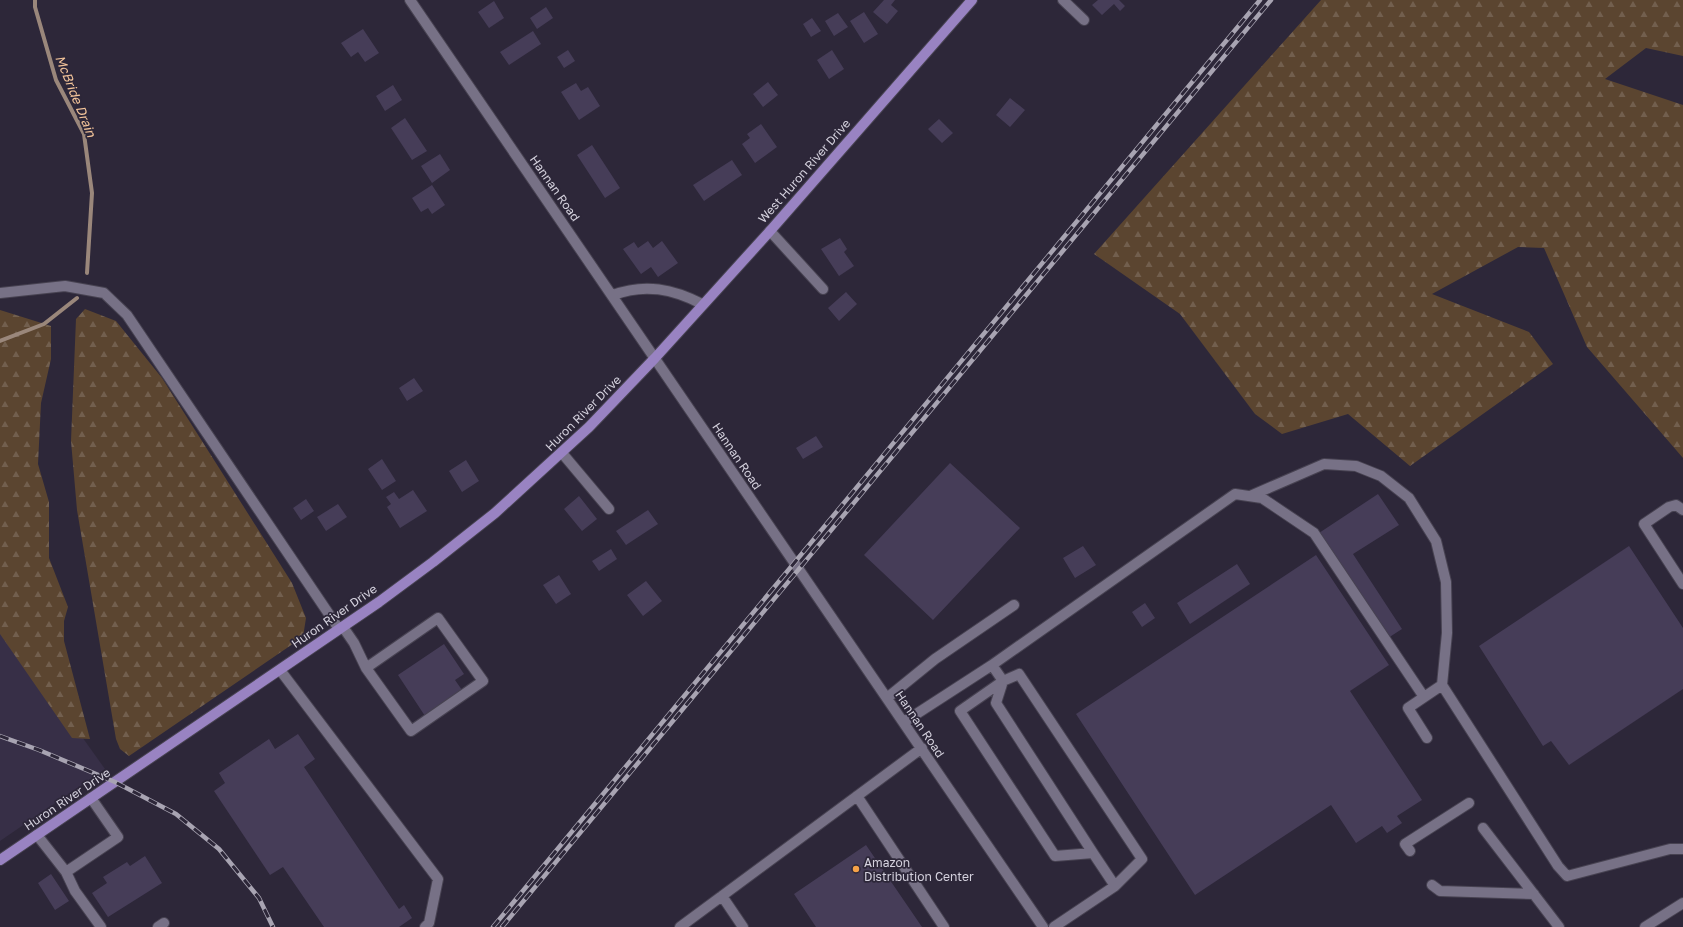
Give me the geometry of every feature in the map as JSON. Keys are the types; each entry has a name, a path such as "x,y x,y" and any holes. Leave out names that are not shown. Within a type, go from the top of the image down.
{"main road":[{"name":"West Huron River Drive","path":"655,358 702,304 770,231 972,0"},
{"name":"Huron River Drive","path":"0,860 280,670 434,562 494,513 562,453 655,358"}],"street":[{"name":"Hannan Road","path":"410,0 613,295 1043,927"},
{"path":"1063,0 1084,20"},
{"path":"770,231 823,289"},
{"path":"0,293 65,286 104,293 127,315 341,628 354,643 366,668 411,732 483,681 438,618 366,668"},
{"path":"613,295 627,290 650,289 673,291 702,304"},
{"path":"562,453 609,509"},
{"path":"1249,497 1324,464 1356,466 1381,476 1409,498 1436,541 1446,582 1447,633 1442,685 1558,866 1567,876 1670,849 1683,849"},
{"path":"904,722 992,665 1235,494 1262,498 1314,533 1424,697"},
{"path":"1683,510 1676,505 1669,507 1644,524 1683,584"},
{"path":"887,698 935,658 1014,605"},
{"path":"992,665 1003,682"},
{"path":"280,670 438,879 429,923 425,927"},
{"path":"1054,927 1115,886 1142,859 1019,674 1003,682 960,711 1055,856 1093,853"},
{"path":"1003,682 996,703 1115,886"},
{"path":"1427,738 1408,708 1442,685"},
{"path":"680,927 922,748"},
{"path":"857,796 944,927"},
{"path":"66,872 118,837 91,798"},
{"path":"1410,851 1405,844 1469,803"},
{"path":"1483,828 1559,927"},
{"path":"37,835 66,872 76,891 101,927"},
{"path":"1432,885 1440,891 1534,894"},
{"path":"722,896 743,927"},
{"path":"1645,927 1683,903"}],"shaded area":[{"path":"0,622 105,769 0,841"}],"green space":[{"path":"1321,0 1683,0 1683,56 1646,48 1605,79 1683,105 1683,458 1587,347 1544,248 1518,247 1432,294 1529,332 1553,364 1410,466 1348,414 1282,434 1255,414 1180,314 1094,254"},
{"path":"85,309 116,321 162,378 292,583 306,618 303,637 129,756 120,749 116,739 77,510 71,441 76,319"},
{"path":"0,310 51,326 51,359 41,403 38,464 49,502 49,558 68,607 64,621 64,641 90,739 72,738 0,634"}],"building":[{"path":"884,0 895,0 891,5 898,11 887,24 873,12"},
{"path":"1098,0 1119,0 1125,6 1120,11 1114,4 1102,15 1092,5"},
{"path":"494,1 504,18 489,28 478,12"},
{"path":"546,7 553,18 537,29 530,18"},
{"path":"864,12 878,34 864,43 850,21"},
{"path":"838,13 848,27 834,36 825,21"},
{"path":"812,18 821,31 811,37 803,24"},
{"path":"363,29 379,53 365,62 358,52 351,57 341,43"},
{"path":"533,31 541,44 509,65 500,52"},
{"path":"568,50 575,61 564,68 557,57"},
{"path":"832,50 844,69 829,79 817,60"},
{"path":"768,82 778,95 763,107 753,94"},
{"path":"576,83 581,91 588,87 600,106 579,120 561,92"},
{"path":"393,85 402,100 385,111 376,96"},
{"path":"1010,98 1025,110 1010,127 996,115"},
{"path":"405,118 427,151 412,160 391,128"},
{"path":"939,119 953,133 942,143 928,129"},
{"path":"761,124 777,147 755,163 742,144 750,138 747,134"},
{"path":"592,145 620,188 605,198 577,155"},
{"path":"440,154 450,170 432,183 421,166"},
{"path":"732,160 742,175 704,201 693,185"},
{"path":"432,185 445,205 432,214 428,208 421,212 412,198"},
{"path":"840,238 847,249 844,252 854,266 839,276 821,249"},
{"path":"648,241 653,248 662,241 678,263 658,277 651,267 641,274 623,249 634,242 638,248"},
{"path":"846,292 857,304 839,321 828,308"},
{"path":"414,378 423,391 407,401 399,388"},
{"path":"816,436 823,447 803,459 796,448"},
{"path":"382,459 396,481 382,490 368,469"},
{"path":"466,460 479,481 462,492 449,471"},
{"path":"950,463 1020,528 933,620 864,555"},
{"path":"413,490 427,511 400,528 387,507 391,504 386,497 394,492 399,499"},
{"path":"1378,494 1399,525 1353,554 1402,629 1388,638 1319,533"},
{"path":"579,496 597,519 582,531 564,509"},
{"path":"306,499 314,511 301,520 293,508"},
{"path":"338,504 347,517 326,531 317,517"},
{"path":"648,510 658,524 626,545 616,531"},
{"path":"1083,546 1096,565 1075,578 1063,558"},
{"path":"1629,546 1683,628 1683,689 1569,765 1551,741 1543,746 1479,646"},
{"path":"611,549 617,559 599,571 592,561"},
{"path":"1316,555 1389,665 1350,691 1422,800 1397,816 1402,823 1387,833 1382,826 1356,843 1331,805 1195,895 1076,714"},
{"path":"1237,564 1250,584 1190,624 1177,603"},
{"path":"559,575 571,594 556,604 543,585"},
{"path":"646,581 662,601 643,616 627,595"},
{"path":"1145,603 1155,618 1142,627 1132,612"},
{"path":"444,644 464,674 455,680 462,690 425,716 398,675"},
{"path":"298,734 315,759 304,767 399,909 404,905 412,918 399,927 324,927 283,867 270,875 214,791 225,783 219,773 269,739 275,749"},
{"name":"Amazon Distribution Center","path":"866,845 922,927 816,927 794,894"},
{"path":"145,856 162,883 108,917 92,893 107,883 103,877 127,862 130,866"},
{"path":"51,874 69,901 55,910 38,883"}],"waterway":[{"name":"McBride Drain","path":"35,0 35,7 56,80 84,134 92,193 87,273"},
{"name":"McBride Drain","path":"0,341 44,324 77,298"}],"railway":[{"path":"493,927 1260,0"},
{"path":"502,927 1271,0"},
{"path":"0,736 39,750 115,782 176,814 219,849 259,898 273,927"}],"place":[{"name":"Amazon Distribution Center","path":"856,869"}]}
